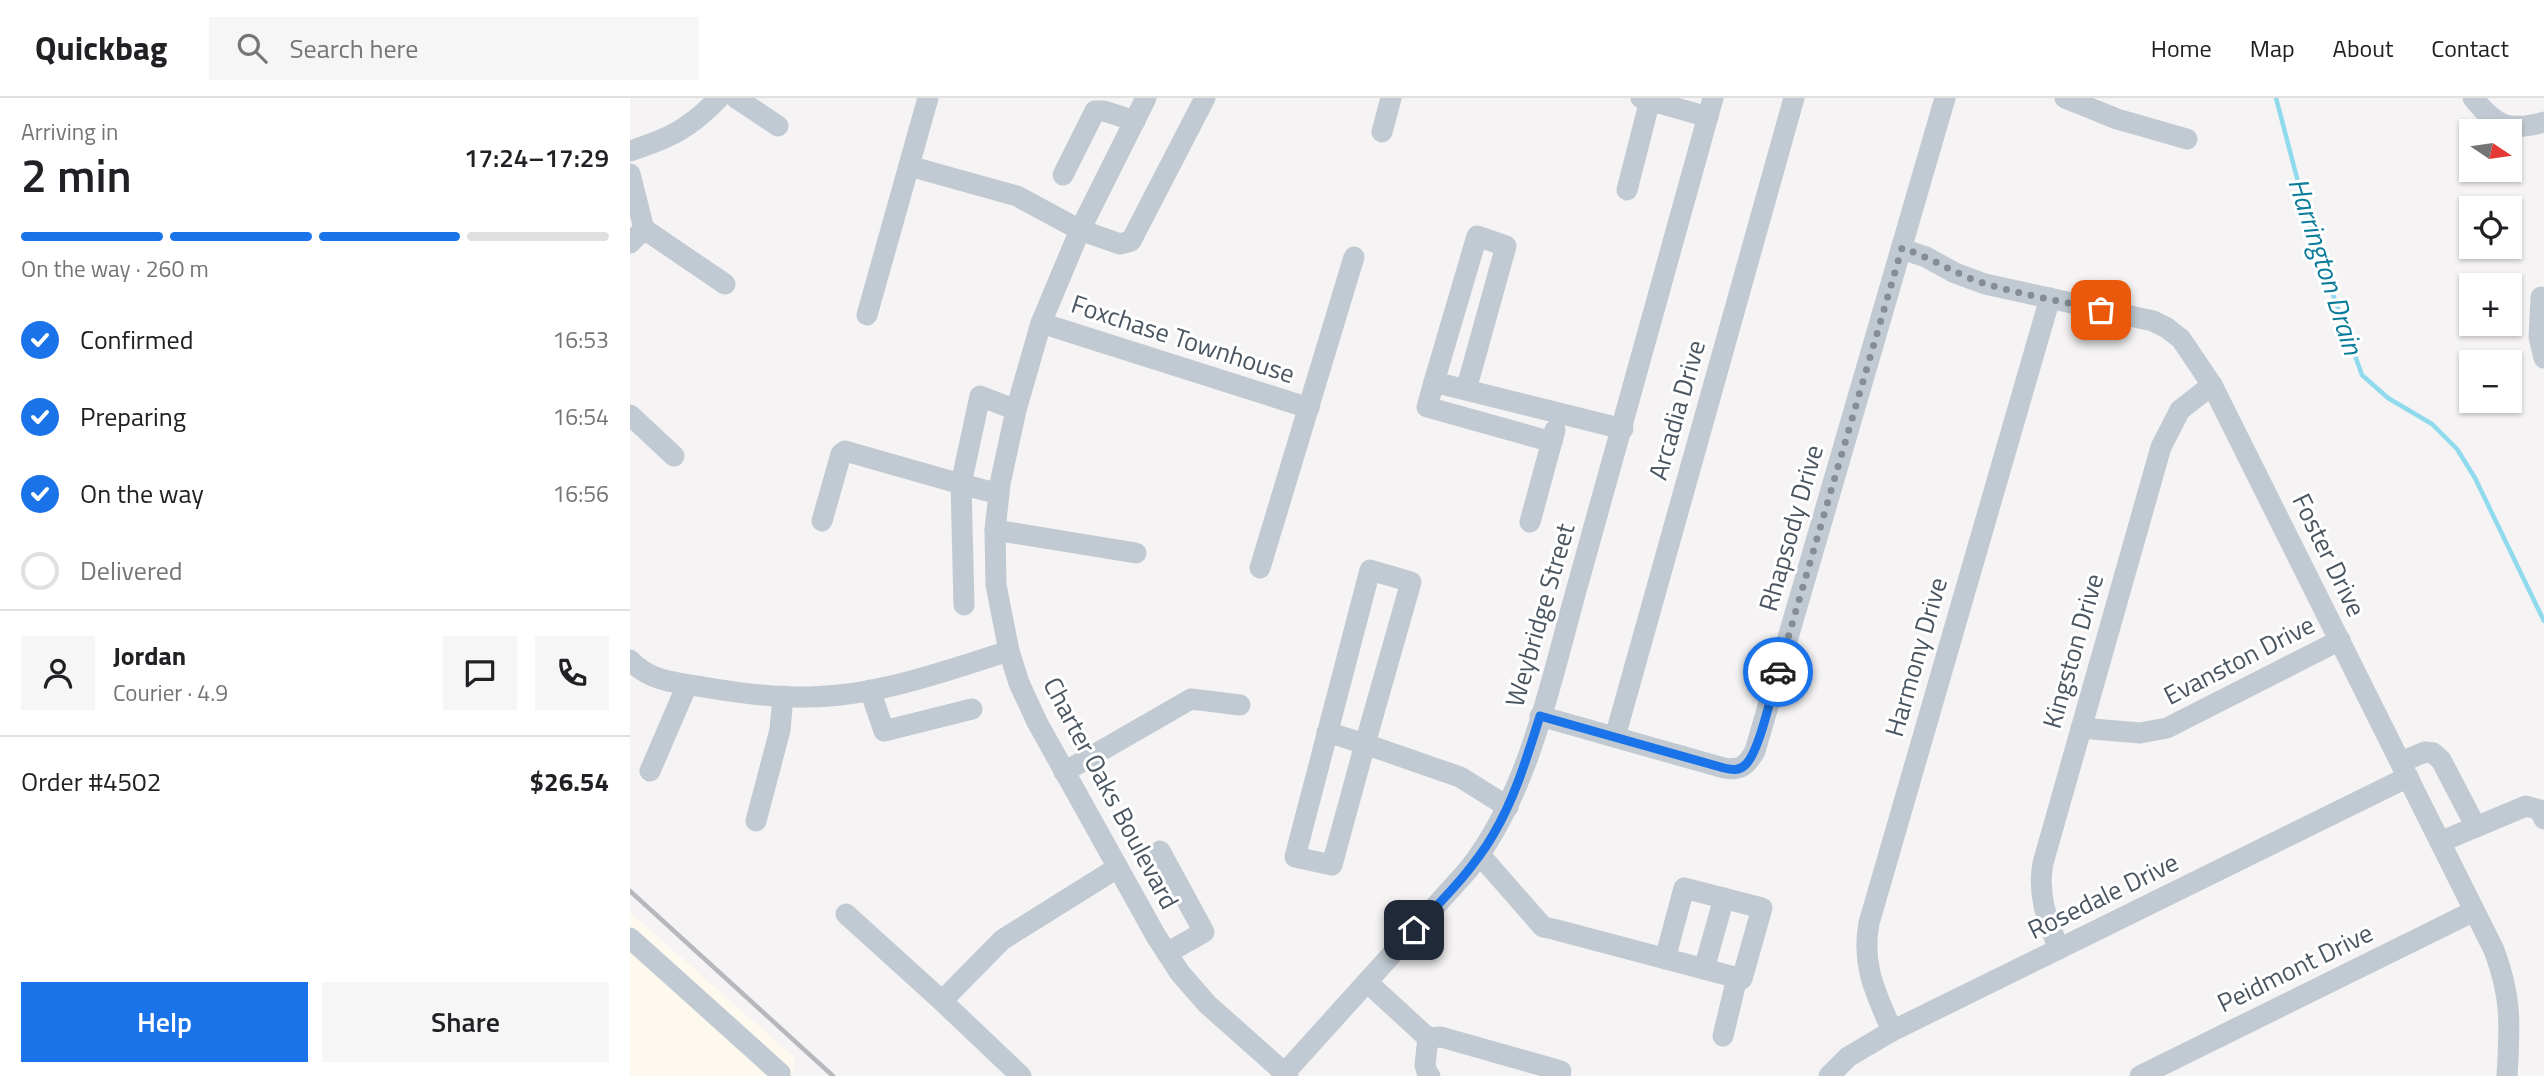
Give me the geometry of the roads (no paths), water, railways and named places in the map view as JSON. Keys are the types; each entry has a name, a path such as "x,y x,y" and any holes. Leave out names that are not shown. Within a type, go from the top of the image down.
{"street":[{"path":"736,98 778,126"},
{"path":"867,315 928,98"},
{"name":"Charter Oaks Boulevard","path":"1146,98 1080,230 1041,323 1016,410 999,494 995,530 996,585 1009,651 1019,683 1037,722 1167,953 1180,973 1207,1004 1285,1075"},
{"path":"909,166 1017,196 1080,230 1119,244 1131,241 1205,98"},
{"path":"1382,132 1391,98"},
{"name":"Arcadia Drive","path":"1615,737 1794,98"},
{"name":"Rhapsody Drive","path":"1540,716 1734,770 1748,762 1755,751 1945,98"},
{"path":"2065,98 2117,119 2188,139"},
{"path":"2473,98 2497,123 2509,127 2525,127 2544,122"},
{"path":"1627,190 1646,99 1711,107"},
{"path":"630,151 668,138 689,127 709,102"},
{"name":"Weybridge Street","path":"1285,1075 1480,855 1508,807 1540,716 1711,107"},
{"path":"1063,175 1095,111 1104,111 1135,121"},
{"path":"630,173 637,236 725,284"},
{"path":"1466,390 1506,246 1477,236 1427,407 1552,442"},
{"name":"Foster Drive","path":"1902,248 1985,284 2153,321 2181,340 2212,385 2494,950 2509,999 2507,1076"},
{"name":"Foxchase Townhouse","path":"1260,568 1354,257"},
{"path":"2541,297 2539,337 2544,358"},
{"name":"Harmony Drive","path":"1892,1031 1865,956 1869,923 2050,298"},
{"name":"Foxchase Townhouse","path":"1041,323 1309,408"},
{"path":"1434,382 1622,429"},
{"name":"Kingston Drive","path":"2059,949 2043,907 2040,877 2161,447 2180,410 2212,385"},
{"path":"964,605 961,484 980,396 1016,410"},
{"path":"1530,522 1559,414"},
{"path":"630,415 674,456"},
{"path":"822,521 841,454 845,451 999,494"},
{"path":"995,530 1136,553"},
{"path":"1370,570 1411,582 1365,744 1332,865 1295,857 1370,570"},
{"name":"Evanston Drive","path":"2081,728 2140,733 2167,728 2340,640"},
{"path":"630,660 646,675 687,685 810,697 870,690 937,674 1009,651"},
{"path":"650,771 687,685"},
{"path":"870,690 884,732 972,709"},
{"path":"756,821 780,730 783,696"},
{"path":"1064,772 1191,699 1240,705"},
{"path":"1327,732 1460,777 1508,807"},
{"name":"Rosedale Drive","path":"1829,1076 1848,1057 1892,1031 2059,949 2404,770 2424,752 2433,753 2441,760 2476,827"},
{"path":"2440,842 2526,806 2540,810 2544,819"},
{"path":"1160,851 1204,932 1167,953"},
{"path":"1480,855 1543,926 1665,959 1742,979 1762,908 1684,888 1665,959"},
{"path":"942,1001 1002,940 1117,868"},
{"path":"1704,969 1724,898"},
{"name":"Peidmont Drive","path":"2140,1076 2474,911"},
{"path":"846,914 1021,1076"},
{"path":"630,938 780,1073 779,1076"},
{"path":"1723,1036 1737,978"},
{"path":"1367,982 1429,1038 1441,1037 1561,1071 1560,1076"},
{"path":"1429,1038 1425,1065 1430,1076"}],"waterway":[{"name":"Harrington Drain","path":"2276,98 2313,239 2362,375 2388,398 2432,424 2457,449 2475,478 2544,621"}],"railway":[{"path":"630,891 833,1076"}]}
